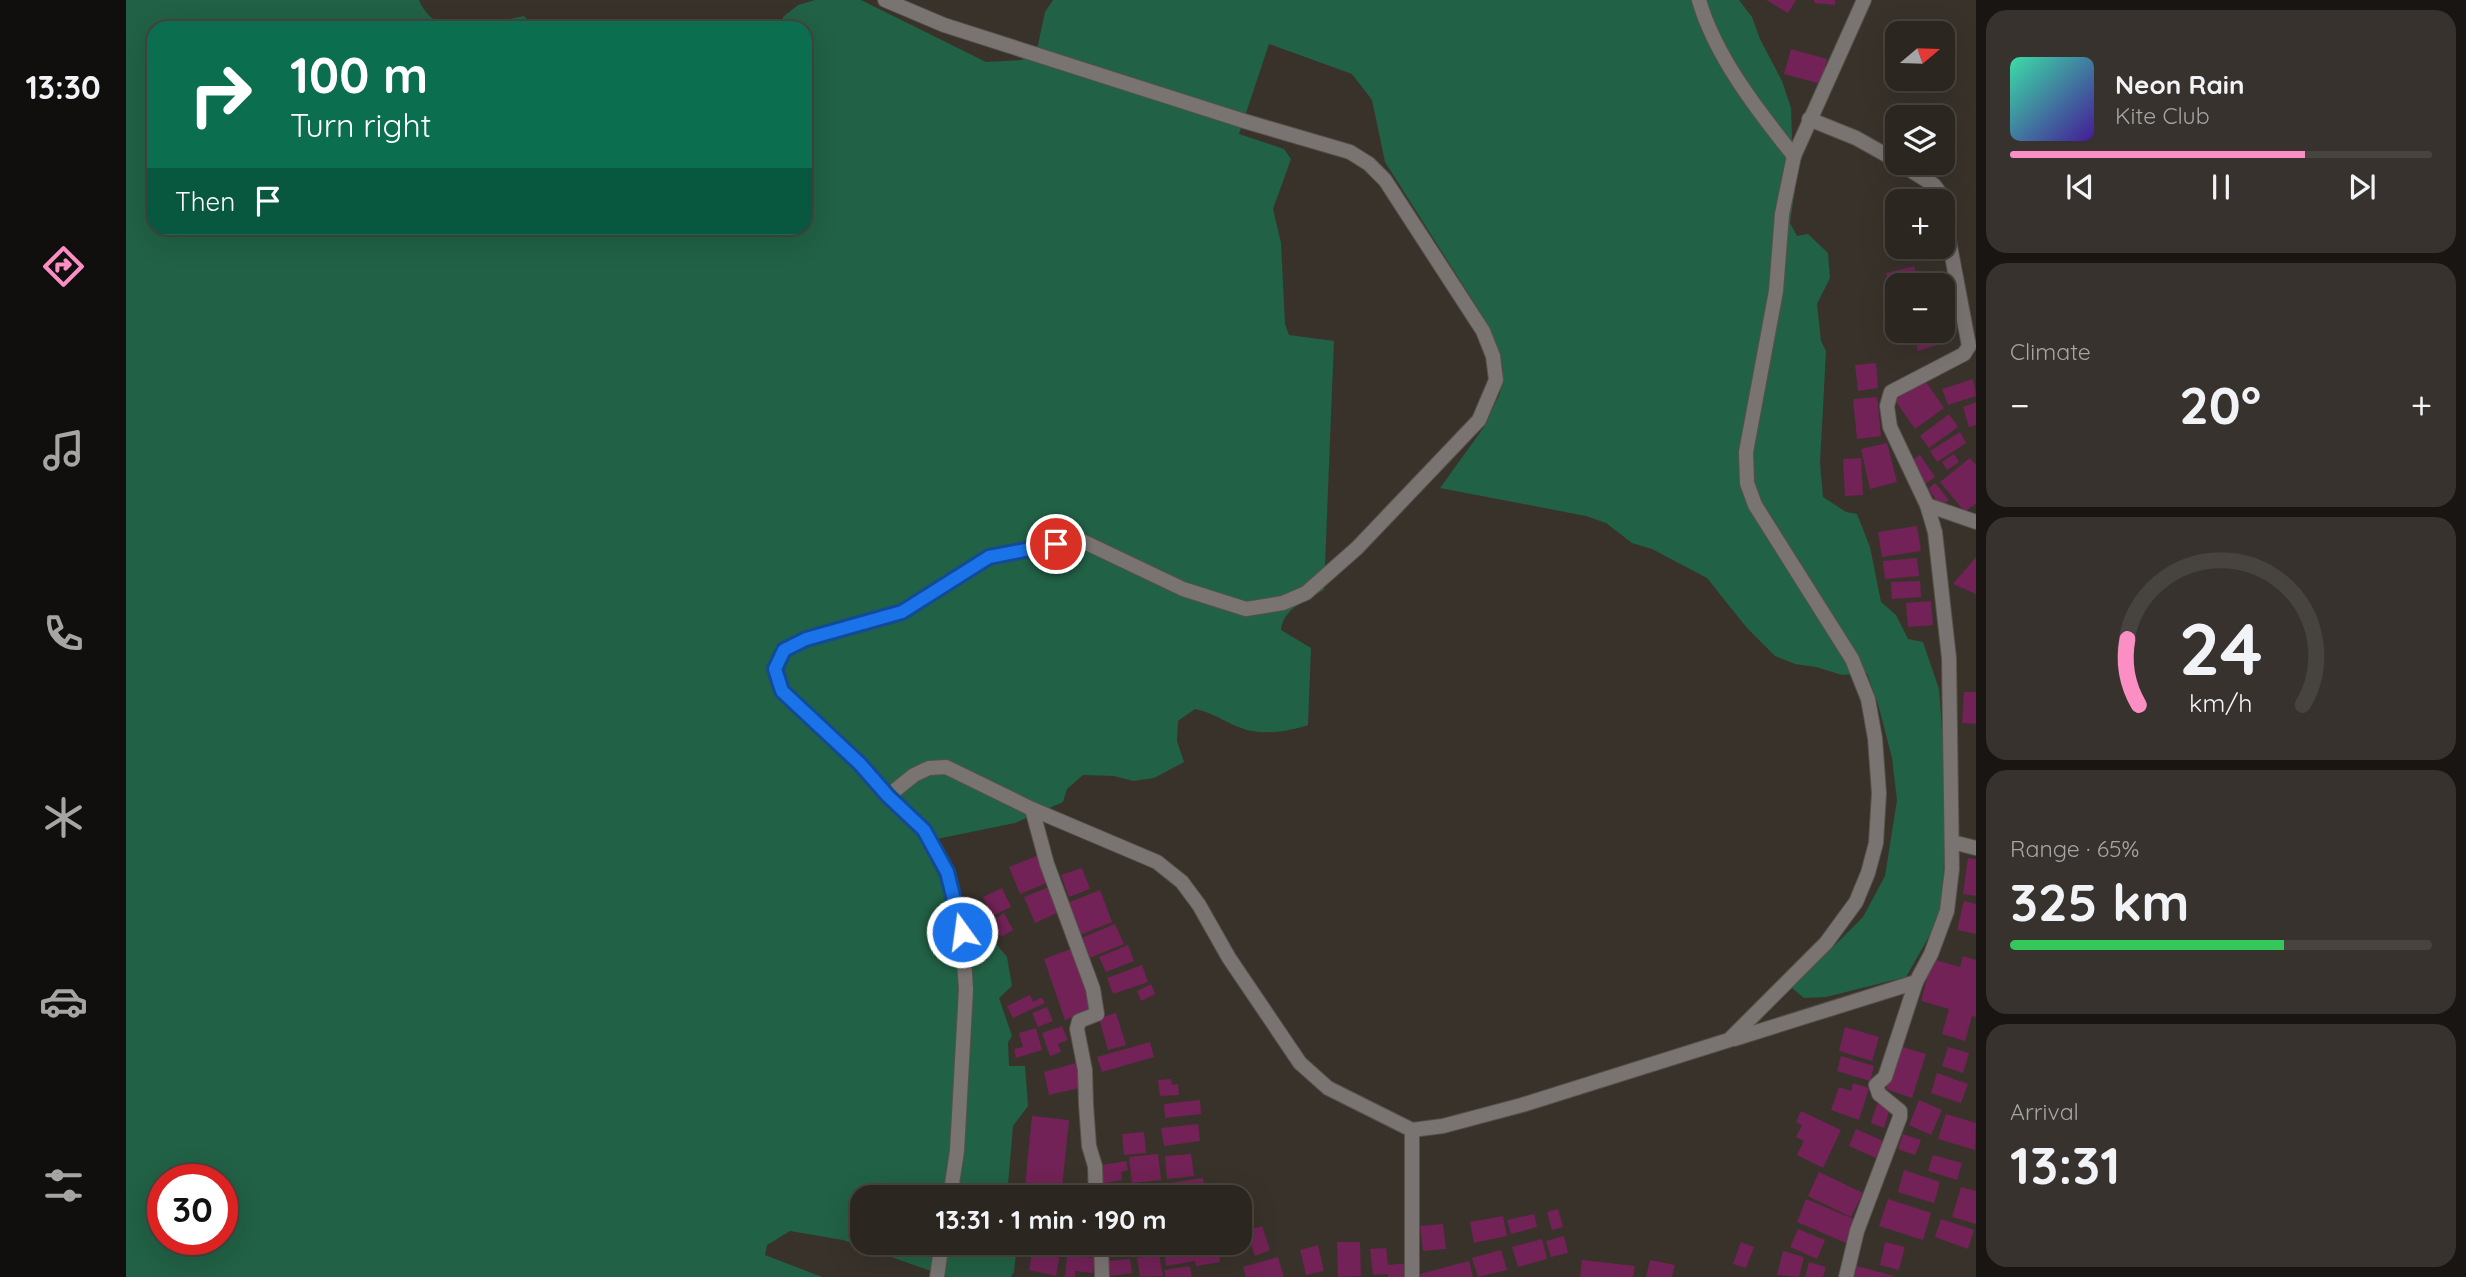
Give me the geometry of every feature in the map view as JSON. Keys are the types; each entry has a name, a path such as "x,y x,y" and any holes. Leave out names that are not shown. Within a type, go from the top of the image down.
{"street":[{"path":"885,0 944,25 1350,152 1369,163 1385,180 1483,331 1493,356 1496,380 1479,420 1429,474 1357,548 1306,593 1283,603 1246,609 1183,589 1078,539 989,557 902,612 806,639 784,650 775,669 782,691 860,764 888,796 924,830 947,872 962,932 967,989 957,1151 952,1185"},
{"path":"1699,0 1705,21 1754,105 1794,156"},
{"path":"1729,1040 1826,943 1856,902 1876,843 1879,793 1875,738 1868,699 1852,659 1755,505 1747,483 1746,452 1776,291 1782,214 1794,156 1864,0"},
{"path":"1809,119 1856,138 1885,155"},
{"path":"1846,1277 1857,1231 1900,1117 1900,1111 1879,1094 1877,1085 1885,1077 1916,982 1947,911 1952,842 1949,658 1935,532 1927,505 1890,428 1887,406 1891,392 1964,354 1969,346 1940,193 1934,185 1918,175"},
{"path":"1927,505 1976,522"},
{"path":"888,796 914,775 929,768 946,767 1032,809 1157,862 1182,882 1199,905 1229,958 1300,1063 1328,1088 1412,1130 1443,1126 1522,1105 1916,982"},
{"path":"1032,809 1048,864 1098,1007 1097,1014 1079,1021 1077,1030 1085,1070 1089,1146 1096,1166 1096,1185"},
{"path":"1952,842 1976,848"},
{"path":"1412,1130 1412,1277"},
{"path":"937,1277 940,1255"},
{"path":"1101,1255 1102,1277"}],"green space":[{"path":"126,0 419,0 426,12 436,21 147,21 147,235 812,235 812,21 783,21 783,17 798,5 815,0 861,0 986,62 1022,60 1038,45 1045,12 1053,0 1739,0 1752,17 1782,81 1791,108 1792,139 1783,170 1795,188 1790,223 1797,236 1808,234 1828,253 1830,278 1817,304 1821,341 1826,351 1820,463 1823,497 1846,512 1857,514 1870,547 1881,602 1896,615 1908,639 1923,642 1939,689 1946,846 1939,919 1906,977 1826,997 1804,998 1792,988 1863,917 1885,876 1897,800 1892,758 1867,673 1842,675 1795,664 1775,656 1747,628 1707,578 1652,549 1632,543 1606,523 1586,516 1440,488 1484,427 1500,393 1503,368 1480,312 1385,162 1372,100 1352,74 1269,44 1239,134 1284,149 1291,159 1273,209 1281,243 1285,324 1289,335 1334,341 1324,590 1291,611 1281,630 1311,648 1308,725 1278,732 1262,732 1240,728 1195,709 1178,721 1177,741 1184,762 1154,778 1133,781 1114,776 1083,775 1067,789 1063,802 1015,823 922,842 947,893 953,920 987,933 1007,957 1012,986 999,998 1012,1036 1008,1042 1009,1066 1025,1066 1028,1106 1013,1126 1008,1185 850,1185 850,1242 790,1231 767,1245 765,1255 822,1277 126,1277"},
{"path":"524,16 528,21 499,21"},
{"path":"886,1255 1016,1255 1011,1277 948,1277"}],"building":[{"path":"1766,0 1796,0 1788,13"},
{"path":"1814,0 1835,0 1835,5 1814,3"},
{"path":"1791,49 1827,59 1821,84 1784,74"},
{"path":"1914,266 1916,273 1886,273"},
{"path":"1916,343 1944,343 1918,351"},
{"path":"1876,363 1878,388 1858,391 1855,365"},
{"path":"1924,379 1944,408 1915,429 1895,400"},
{"path":"1973,379 1976,396 1948,405 1942,389"},
{"path":"1877,397 1881,436 1857,439 1853,399"},
{"path":"1976,402 1976,425 1969,427 1963,407"},
{"path":"1949,414 1958,427 1929,448 1920,436"},
{"path":"1960,432 1966,443 1937,462 1930,451"},
{"path":"1887,443 1897,482 1870,489 1861,449"},
{"path":"1954,454 1959,462 1947,470 1942,462"},
{"path":"1920,455 1935,477 1925,484 1910,462"},
{"path":"1861,458 1863,495 1845,496 1843,459"},
{"path":"1970,458 1976,465 1976,503 1965,512 1940,482"},
{"path":"1935,483 1949,500 1941,506 1928,489"},
{"path":"1917,526 1921,551 1882,557 1878,532"},
{"path":"1976,557 1976,594 1953,584"},
{"path":"1917,558 1919,576 1885,579 1883,561"},
{"path":"1920,581 1921,597 1892,599 1891,582"},
{"path":"1931,601 1933,625 1908,627 1906,603"},
{"path":"1964,692 1976,692 1976,724 1962,723"},
{"path":"1039,855 1049,882 1020,894 1009,867"},
{"path":"1968,858 1976,859 1976,896 1963,894"},
{"path":"1082,868 1090,889 1069,897 1061,875"},
{"path":"1049,887 1059,912 1035,923 1024,897"},
{"path":"1002,888 1011,907 992,916 983,897"},
{"path":"1100,890 1112,922 1080,935 1067,903"},
{"path":"1964,901 1976,904 1976,934 1957,930"},
{"path":"1004,913 1013,930 1001,937 992,921"},
{"path":"1115,924 1124,944 1087,959 1079,939"},
{"path":"1128,945 1134,961 1106,972 1099,957"},
{"path":"1071,949 1092,1010 1065,1020 1044,959"},
{"path":"1963,956 1976,960 1976,1017 1972,1016 1965,1041 1942,1034 1949,1009 1921,1001 1932,959 1960,967"},
{"path":"1142,965 1148,982 1113,994 1107,978"},
{"path":"1151,984 1155,994 1141,1001 1137,991"},
{"path":"1030,995 1033,1002 1042,997 1045,1003 1013,1018 1007,1006"},
{"path":"1047,1007 1053,1021 1038,1027 1032,1013"},
{"path":"1116,1013 1126,1045 1108,1050 1099,1018"},
{"path":"1062,1026 1068,1040 1058,1044 1061,1052 1050,1056 1042,1033"},
{"path":"1845,1027 1879,1037 1872,1061 1839,1051"},
{"path":"1036,1028 1042,1050 1016,1058 1014,1049 1023,1047 1019,1033"},
{"path":"1150,1042 1154,1057 1102,1072 1097,1057"},
{"path":"1899,1046 1926,1054 1912,1098 1886,1089"},
{"path":"1948,1047 1969,1053 1963,1073 1942,1066"},
{"path":"1841,1056 1874,1066 1870,1081 1837,1071"},
{"path":"1076,1063 1083,1087 1049,1095 1044,1072"},
{"path":"1937,1073 1968,1084 1961,1103 1931,1093"},
{"path":"1171,1079 1172,1085 1178,1084 1179,1095 1160,1096 1158,1080"},
{"path":"1853,1083 1869,1088 1859,1120 1831,1110 1839,1087 1851,1091"},
{"path":"1200,1100 1201,1114 1165,1118 1164,1104"},
{"path":"1919,1100 1942,1110 1931,1135 1909,1125"},
{"path":"1877,1104 1890,1108 1884,1128 1871,1123"},
{"path":"1801,1111 1841,1130 1823,1168 1797,1155 1804,1141 1796,1137 1802,1125 1796,1122"},
{"path":"1946,1114 1976,1123 1975,1150 1938,1139"},
{"path":"1032,1116 1069,1120 1062,1185 1025,1185"},
{"path":"1198,1124 1200,1141 1164,1146 1161,1128"},
{"path":"1856,1129 1883,1141 1876,1158 1849,1146"},
{"path":"1144,1132 1146,1153 1124,1155 1122,1134"},
{"path":"1903,1134 1921,1140 1915,1155 1898,1149"},
{"path":"1158,1154 1161,1180 1132,1183 1129,1157"},
{"path":"1191,1154 1194,1176 1167,1179 1165,1156"},
{"path":"1933,1155 1962,1163 1957,1180 1928,1171"},
{"path":"1126,1161 1128,1170 1121,1172 1122,1180 1100,1184 1097,1166"},
{"path":"1904,1170 1940,1182 1934,1203 1898,1192"},
{"path":"1819,1172 1863,1193 1851,1217 1808,1196"},
{"path":"1203,1178 1204,1185 1169,1185"},
{"path":"1961,1187 1976,1191 1976,1224 1952,1217"},
{"path":"1806,1199 1856,1220 1846,1243 1797,1222"},
{"path":"1888,1199 1931,1213 1923,1240 1879,1226"},
{"path":"1558,1209 1563,1227 1552,1230 1547,1212"},
{"path":"1534,1214 1537,1227 1511,1234 1507,1220"},
{"path":"1503,1216 1507,1236 1474,1243 1470,1222"},
{"path":"1941,1219 1974,1230 1968,1249 1935,1237"},
{"path":"1443,1224 1446,1249 1423,1251 1420,1226"},
{"path":"1262,1226 1270,1250 1255,1256 1252,1229"},
{"path":"1798,1229 1825,1240 1817,1259 1790,1247"},
{"path":"1564,1236 1568,1253 1551,1257 1546,1241"},
{"path":"1542,1239 1547,1259 1518,1267 1512,1247"},
{"path":"1337,1242 1360,1242 1361,1276 1338,1277"},
{"path":"1741,1242 1754,1247 1746,1268 1733,1264"},
{"path":"1885,1242 1905,1247 1899,1270 1880,1265"},
{"path":"1318,1245 1324,1271 1306,1275 1300,1250"},
{"path":"1386,1248 1388,1265 1409,1263 1410,1277 1373,1275 1370,1249"},
{"path":"1501,1250 1507,1270 1478,1277 1472,1258"},
{"path":"1783,1251 1804,1257 1799,1277 1777,1275"},
{"path":"1032,1255 1060,1255 1056,1276 1029,1270"},
{"path":"1067,1255 1094,1258 1093,1273 1075,1271 1075,1277 1065,1277"},
{"path":"1159,1255 1163,1276 1140,1277 1137,1258"},
{"path":"1165,1255 1219,1255 1220,1262 1196,1266 1195,1261 1166,1266"},
{"path":"1278,1257 1284,1277 1246,1277 1243,1267"},
{"path":"1130,1259 1132,1273 1110,1276 1108,1261"},
{"path":"1582,1260 1635,1266 1633,1277 1580,1277"},
{"path":"1650,1260 1675,1265 1672,1277 1646,1277"},
{"path":"1469,1261 1473,1277 1421,1277 1420,1274"},
{"path":"1809,1262 1826,1267 1823,1277 1805,1277"},
{"path":"1190,1266 1192,1277 1166,1277 1164,1270"},
{"path":"1857,1266 1894,1276 1894,1277 1854,1277"}],"route":[{"path":"962,932 947,872 924,830 888,796 860,764 782,691 775,669 784,650 806,639 902,612 989,557 1056,544"}]}
